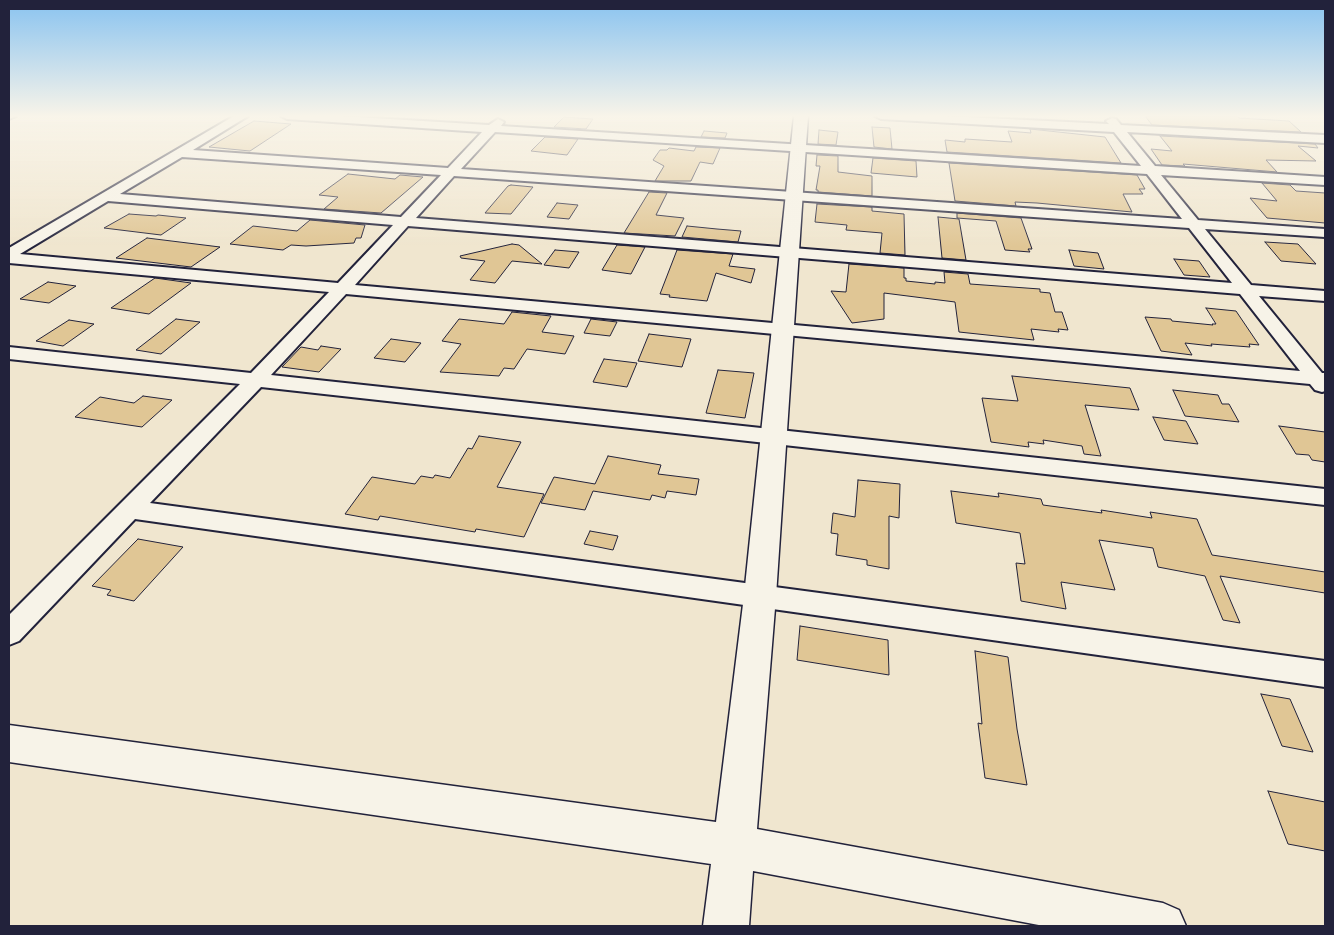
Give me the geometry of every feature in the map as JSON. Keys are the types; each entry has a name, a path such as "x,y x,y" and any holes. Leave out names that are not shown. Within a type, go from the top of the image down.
{"main road":[{"path":"726,926 760,596 797,160"},
{"path":"9,744 733,846 1163,926"}],"street":[{"path":"9,254 169,160"},
{"path":"275,160 1325,233"},
{"path":"9,632 256,380 463,160"},
{"path":"985,160 1325,181"},
{"path":"1143,160 1322,383"},
{"path":"104,197 1325,296"},
{"path":"9,258 782,329 1322,383"},
{"path":"9,353 1325,497"},
{"path":"130,509 1325,674"}],"building":[{"path":"653,160 715,160 713,164 700,162 691,181 655,181 664,166"},
{"path":"817,160 838,160 838,172 872,176 872,196 818,192 816,190 820,166 816,166"},
{"path":"873,160 916,161 917,177 871,173"},
{"path":"1068,160 1119,160 1121,163"},
{"path":"1158,160 1314,160 1316,161 1266,160 1277,172 1183,164 1185,166 1162,165"},
{"path":"949,163 1137,175 1145,189 1139,189 1143,194 1123,194 1132,212 1037,203 1015,202 1016,206 955,201"},
{"path":"348,174 395,179 400,175 423,177 381,213 324,209 338,197 319,195"},
{"path":"1262,183 1290,185 1296,191 1325,193 1325,223 1267,218 1250,198 1277,201"},
{"path":"508,186 533,187 511,214 485,213"},
{"path":"649,192 667,193 656,215 684,218 675,236 624,233"},
{"path":"557,203 578,205 569,219 547,217"},
{"path":"817,204 872,207 872,211 904,214 905,255 880,253 882,233 846,230 847,225 815,222"},
{"path":"957,213 1021,218 1032,249 1028,249 1030,252 1005,250 996,221 957,218"},
{"path":"129,214 186,218 161,235 104,228"},
{"path":"938,217 959,219 966,260 942,258"},
{"path":"310,220 365,225 361,238 356,238 354,243 291,245 283,250 230,244 253,226 297,231"},
{"path":"687,226 741,231 738,242 682,237"},
{"path":"147,238 220,247 191,267 116,258"},
{"path":"1265,242 1298,244 1316,264 1281,261"},
{"path":"512,244 519,245 542,264 512,261 495,283 470,280 485,261 461,258 460,256"},
{"path":"617,245 645,247 631,274 602,270"},
{"path":"555,250 579,252 569,268 544,265"},
{"path":"677,250 733,254 729,266 755,269 751,283 716,273 707,301 669,297 670,295 660,294"},
{"path":"1069,250 1098,253 1104,269 1074,266"},
{"path":"1174,259 1199,261 1210,277 1184,275"},
{"path":"849,264 904,268 904,278 906,278 906,281 935,284 935,282 945,283 944,272 968,274 970,284 1040,289 1040,292 1050,293 1055,312 1062,312 1068,330 1058,329 1059,332 1031,329 1034,340 959,332 955,302 884,293 884,319 852,323 831,291 846,292"},
{"path":"155,278 191,283 149,314 111,308"},
{"path":"48,282 76,286 49,303 20,299"},
{"path":"1206,308 1236,311 1259,345 1249,344 1250,347 1211,344 1212,346 1185,343 1192,355 1161,351 1145,317 1216,324"},
{"path":"512,312 551,316 542,332 574,336 565,354 527,349 514,369 504,368 499,376 440,372 461,344 442,341 459,319 504,324"},
{"path":"176,319 200,322 161,354 136,350"},
{"path":"591,319 617,322 610,336 584,333"},
{"path":"69,320 94,324 63,346 36,341"},
{"path":"649,334 691,339 682,367 638,361"},
{"path":"391,339 421,343 405,362 374,358"},
{"path":"321,346 341,349 319,372 282,367 301,347 318,350"},
{"path":"604,359 637,363 627,387 593,382"},
{"path":"718,370 754,373 745,418 706,413"},
{"path":"1012,376 1130,388 1139,410 1085,405 1101,456 1084,454 1082,446 1043,440 1044,444 1028,442 1029,447 991,442 982,398 1018,401"},
{"path":"1173,390 1218,395 1222,404 1229,404 1239,422 1185,416"},
{"path":"143,396 172,400 142,427 75,417 100,397 134,403"},
{"path":"1153,417 1186,421 1198,444 1164,440"},
{"path":"1279,426 1325,432 1325,462 1312,460 1309,455 1296,454"},
{"path":"479,436 521,442 497,487 544,494 524,537 476,529 475,532 380,516 378,520 345,514 372,477 415,484 421,476 433,478 435,475 450,478 468,448 472,449"},
{"path":"608,456 661,465 658,474 699,479 696,495 667,491 665,498 652,495 650,500 593,491 585,510 541,503 554,477 595,484"},
{"path":"858,480 900,484 899,518 889,516 889,569 867,565 867,560 836,555 838,534 831,533 833,513 855,517"},
{"path":"951,491 999,497 998,493 1041,499 1043,505 1102,513 1101,510 1152,518 1150,512 1197,519 1212,555 1325,572 1325,593 1220,576 1240,623 1223,620 1205,576 1158,567 1153,548 1099,540 1115,590 1061,582 1066,609 1021,601 1016,563 1025,564 1020,533 956,523"},
{"path":"590,531 618,536 613,550 584,544"},
{"path":"138,539 183,547 134,601 107,595 111,590 92,586"},
{"path":"800,626 888,640 889,675 797,660"},
{"path":"975,651 1008,657 1017,729 1027,785 985,778 978,723 982,724"},
{"path":"1261,694 1290,699 1313,752 1282,746"},
{"path":"1268,791 1325,802 1325,851 1288,844"}]}
